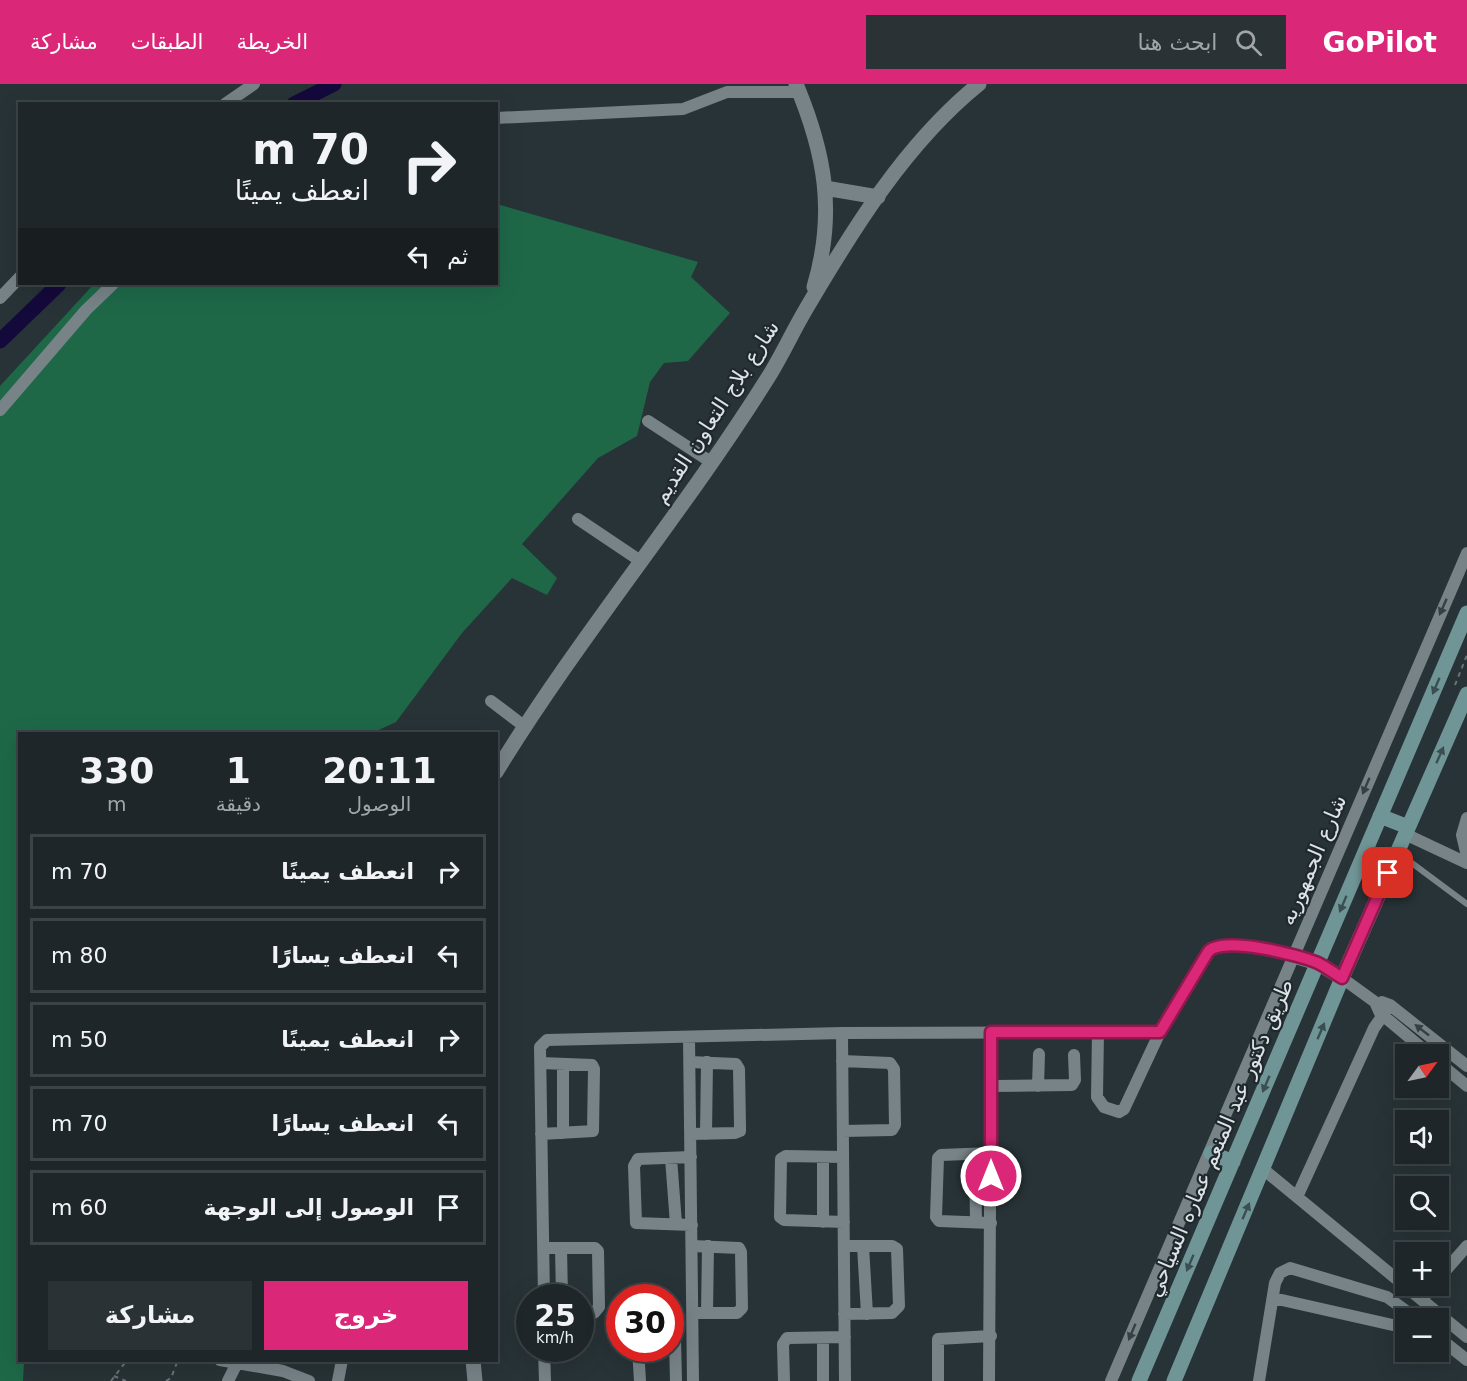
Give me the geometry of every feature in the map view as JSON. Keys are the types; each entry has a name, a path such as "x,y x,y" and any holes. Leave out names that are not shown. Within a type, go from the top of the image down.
{"main road":[{"name":"طريق دكتور عبد المنعم عماره السياحي","path":"1139,1381 1467,613"},
{"path":"1174,1381 1342,978 1467,694"},
{"path":"1380,816 1406,830"},
{"path":"1294,956 1318,963 1342,978"},
{"path":"1211,1153 1233,1162"}],"street":[{"path":"228,102 254,84"},
{"name":"شارع بلاج التعاون القديم","path":"498,769 524,726 642,562 769,376 851,236 878,197 926,136 979,84"},
{"path":"498,118 683,109 727,92 798,88 821,154 825,188 825,233 821,259 806,310"},
{"path":"825,188 878,197"},
{"path":"0,298 18,279"},
{"path":"0,410 86,310 112,285"},
{"path":"648,421 711,462"},
{"path":"578,519 642,562"},
{"name":"شارع الجمهوريه","path":"1111,1381 1211,1153 1467,553"},
{"path":"491,701 524,726"},
{"path":"1467,818 1462,835 1467,856"},
{"path":"1406,830 1467,863"},
{"path":"1098,1032 1097,1097 1104,1107 1119,1112 1124,1108 1160,1032 1211,948 1245,945 1294,956"},
{"path":"1342,978 1467,1066"},
{"path":"1386,1010 1419,1044"},
{"path":"1297,1197 1374,1028 1386,1010"},
{"path":"989,1381 991,1032"},
{"path":"544,1284 540,1047 547,1040 842,1033 1160,1032"},
{"path":"842,1033 845,1381"},
{"path":"690,1038 693,1381"},
{"path":"1038,1086 1039,1054"},
{"path":"992,1086 1074,1083 1074,1055"},
{"path":"842,1061 890,1063 894,1069 895,1125 892,1130 843,1131"},
{"path":"690,1062 730,1062 739,1069 740,1126 740,1131 735,1133 691,1134"},
{"path":"706,1134 707,1062"},
{"path":"541,1063 593,1066 595,1129 542,1134"},
{"path":"563,1064 563,1133"},
{"path":"1449,1071 1467,1086"},
{"path":"991,1153 941,1155 938,1158 936,1217 939,1221 991,1223"},
{"path":"975,1154 976,1222"},
{"path":"843,1157 786,1156 780,1162 781,1219 844,1222"},
{"path":"691,1157 638,1159 635,1162 635,1220 640,1224 692,1225"},
{"path":"823,1157 823,1222"},
{"path":"671,1158 676,1224"},
{"path":"1263,1169 1467,1337"},
{"path":"692,1246 736,1247 741,1252 742,1308 737,1313 693,1313"},
{"path":"707,1313 708,1246"},
{"path":"844,1246 892,1246 898,1255 897,1311 844,1314"},
{"path":"863,1246 867,1314"},
{"path":"1449,1267 1467,1246"},
{"path":"543,1248 595,1248 600,1254 599,1307 594,1312"},
{"path":"561,1248 562,1284"},
{"path":"1259,1381 1277,1278 1290,1268 1387,1297 1402,1308"},
{"path":"1273,1298 1395,1326"},
{"path":"938,1381 938,1339 991,1336"},
{"path":"784,1381 784,1341 787,1338 845,1337"},
{"path":"684,1338 693,1338"},
{"path":"823,1338 823,1381"},
{"path":"1449,1346 1467,1360"},
{"path":"226,1362 236,1365 270,1365 309,1381"},
{"path":"338,1381 342,1362"},
{"path":"473,1362 475,1381"},
{"path":"544,1362 545,1381"},
{"path":"639,1362 640,1381"},
{"path":"675,1362 676,1381"},
{"path":"228,1381 236,1365"}],"lane":[{"path":"1397,852 1467,904"}],"path":[{"path":"111,1381 125,1362"},
{"path":"166,1381 171,1378 177,1362"},
{"path":"114,1376 126,1381"}],"green space":[{"path":"498,204 698,262 691,277 730,313 688,361 664,363 650,382 637,436 598,458 522,544 557,578 547,595 512,578 462,633 396,722 374,732 18,732 18,1362 24,1362 23,1381 0,1381 0,386 93,285 498,285"}],"waterway":[{"path":"298,102 334,84"},
{"path":"0,341 58,285"}],"route":[{"path":"991,1176 991,1032 1160,1032 1208,952 1214,947 1245,945 1294,956 1318,963 1342,978 1388,873"}]}
